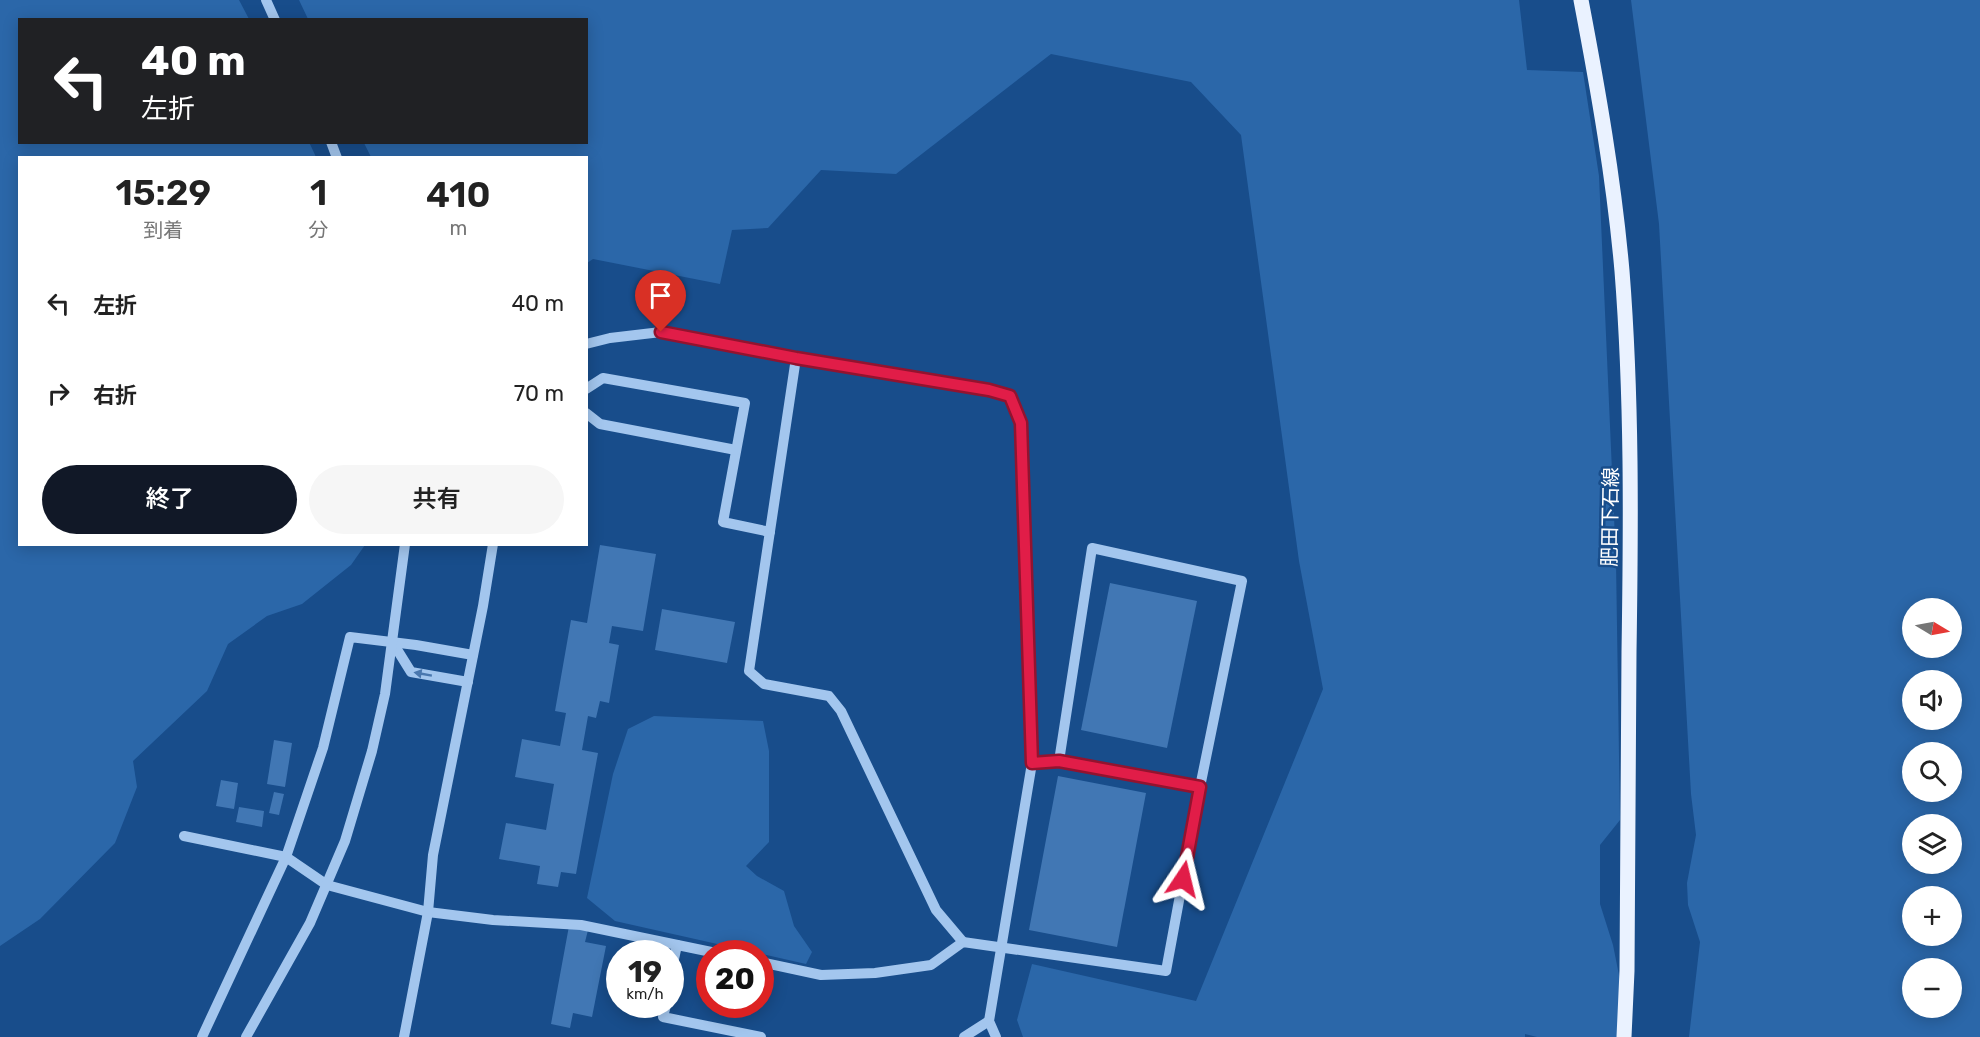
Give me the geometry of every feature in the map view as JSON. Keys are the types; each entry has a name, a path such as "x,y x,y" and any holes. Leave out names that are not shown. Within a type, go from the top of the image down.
{"main road":[{"name":"肥田下石線","path":"1581,0 1611,180 1622,269 1628,368 1631,457 1627,959 1624,1037"}],"street":[{"path":"266,0 274,18"},
{"path":"588,344 610,338 661,332 796,358 989,390 1010,396 1021,423 1032,763 989,1021 996,1037"},
{"path":"796,358 749,671 764,684 829,696 835,703 841,711 936,910 963,942 1166,971 1200,787 1242,581 1092,549 1059,761"},
{"path":"588,388 603,378 745,403 723,522 770,532"},
{"path":"588,415 600,424 736,450"},
{"path":"246,1037 310,923 345,840 372,751 385,694 405,546"},
{"path":"404,1037 428,912 433,855 494,546"},
{"path":"202,1037 286,856 323,748 350,637 416,645 473,656"},
{"path":"393,643 411,672 468,682"},
{"path":"1032,763 1059,761 1200,787"},
{"path":"184,836 286,856 327,885 428,912 493,920 581,925 653,940"},
{"path":"774,965 821,975 875,974 931,965 963,942"},
{"path":"668,1018 761,1037"},
{"path":"964,1037 989,1021"}],"shaded area":[{"path":"0,0 239,0 248,18 18,18 18,144 310,144 316,156 18,156 18,546 364,546 351,565 302,604 267,616 228,644 207,691 133,761 137,787 115,843 40,919 0,946"},
{"path":"299,0 1519,0 1527,70 1583,72 1599,176 1616,562 1620,820 1600,845 1600,904 1613,945 1621,985 1618,1037 1537,1037 1525,1034 1525,1037 1023,1037 1017,1020 1032,964 1196,1001 1323,689 1299,561 1241,135 1191,82 1051,54 896,174 821,170 768,228 732,230 720,284 593,259 588,262 588,156 370,156 364,144 588,144 588,18 308,18"},
{"path":"1631,0 1980,0 1980,1037 1689,1037 1700,942 1688,905 1687,883 1696,835 1691,794 1659,224"},
{"path":"654,716 763,721 769,751 769,842 746,866 757,876 784,891 794,926 812,952 806,964 774,957 774,940 699,940 615,921 587,898 613,774 628,729"}],"building":[{"path":"600,545 656,554 643,631 612,626 609,643 619,645 609,703 600,701 596,718 588,716 582,750 598,753 576,874 561,872 558,887 537,884 540,866 499,859 506,823 546,830 554,784 515,777 522,739 560,746 566,713 555,711 571,620 587,623"},
{"path":"1110,583 1197,601 1167,748 1081,730"},
{"path":"662,609 735,622 727,663 655,650"},
{"path":"274,740 292,743 285,787 267,784"},
{"path":"1058,776 1146,793 1117,947 1029,930"},
{"path":"221,780 238,783 234,809 216,806"},
{"path":"274,792 284,794 279,815 269,813"},
{"path":"239,807 264,811 262,827 236,822"},
{"path":"569,926 588,930 585,942 606,946 592,1017 573,1013 570,1028 551,1024"}],"route":[{"path":"661,332 796,358 989,390 1010,396 1021,423 1032,763 1059,761 1200,787 1183,879"}]}
